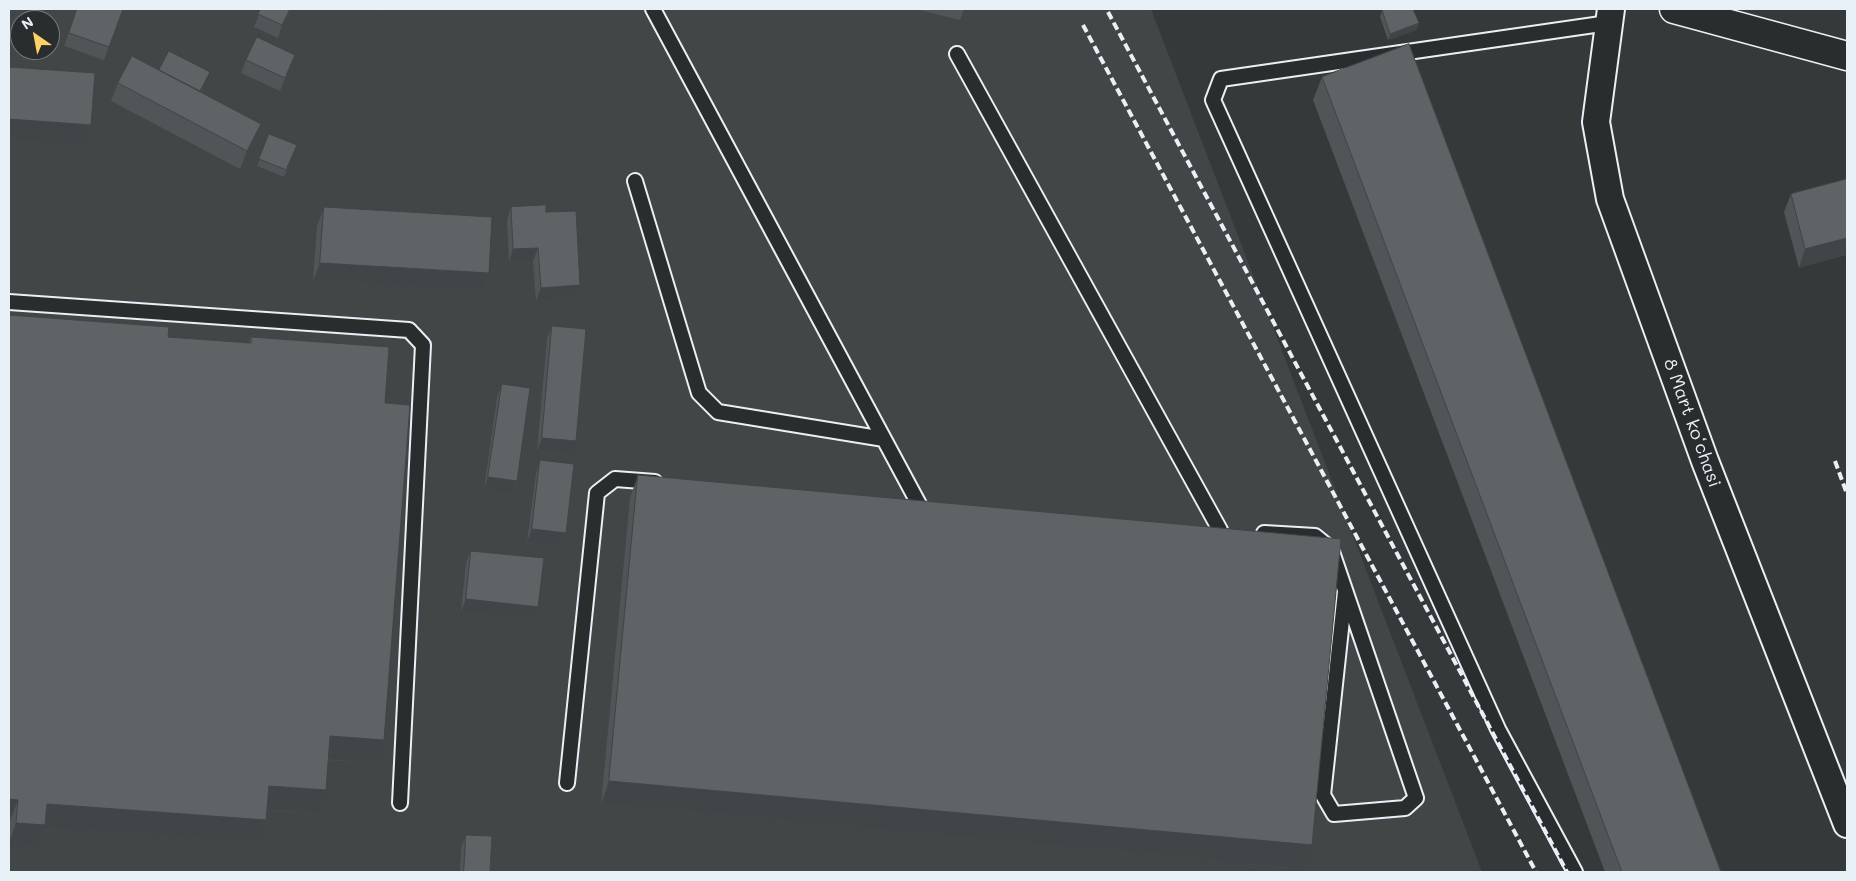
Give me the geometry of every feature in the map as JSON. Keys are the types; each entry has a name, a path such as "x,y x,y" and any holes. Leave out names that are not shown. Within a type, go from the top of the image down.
{"main road":[{"path":"1674,9 1847,56"}],"street":[{"name":"8 Mart koʻchasi","path":"1610,16 1596,122 1610,199 1705,461 1847,824"}],"lane":[{"path":"653,9 884,439 926,508 901,506"},
{"path":"1576,872 1498,729 1214,100 1221,79 1610,16"},
{"path":"957,54 1225,530 1201,528"},
{"path":"635,181 699,393 718,412 884,439"},
{"path":"9,302 409,330 423,345 400,803"},
{"path":"567,783 598,493 615,478 664,483"},
{"path":"1249,532 1315,536 1331,549 1416,798 1405,808 1334,814 1323,795 1345,592"}],"shaded area":[{"path":"9,9 1151,9 1482,872 9,872"}],"building":[{"path":"77,9 123,9 109,47 69,33"},
{"path":"261,9 290,9 282,25 258,14"},
{"path":"1413,9 1419,23 1390,34 1382,10"},
{"path":"257,37 295,55 285,78 246,60"},
{"path":"1409,44 1721,872 1622,872 1322,77"},
{"path":"169,51 210,72 200,91 159,70"},
{"path":"132,56 261,124 247,151 118,83"},
{"path":"9,67 95,73 91,125 9,119"},
{"path":"269,134 297,145 286,170 259,159"},
{"path":"1847,179 1847,238 1805,249 1791,194"},
{"path":"546,205 546,212 576,211 580,285 541,288 538,248 513,249 511,207"},
{"path":"324,207 492,217 489,273 320,263"},
{"path":"9,315 169,327 168,337 251,343 251,337 389,347 385,403 410,405 384,740 330,736 326,790 269,786 266,820 47,804 45,825 16,823 18,800 9,799"},
{"path":"552,326 586,329 576,441 542,438"},
{"path":"502,384 530,388 517,481 488,477"},
{"path":"540,460 574,464 566,533 532,529"},
{"path":"638,475 1341,539 1312,845 609,781"},
{"path":"471,551 544,558 538,607 466,599"},
{"path":"466,835 492,836 490,872 464,872"}],"railway":[{"path":"1108,12 1567,872"},
{"path":"1083,25 1536,872"},
{"path":"1835,461 1847,494"}]}
